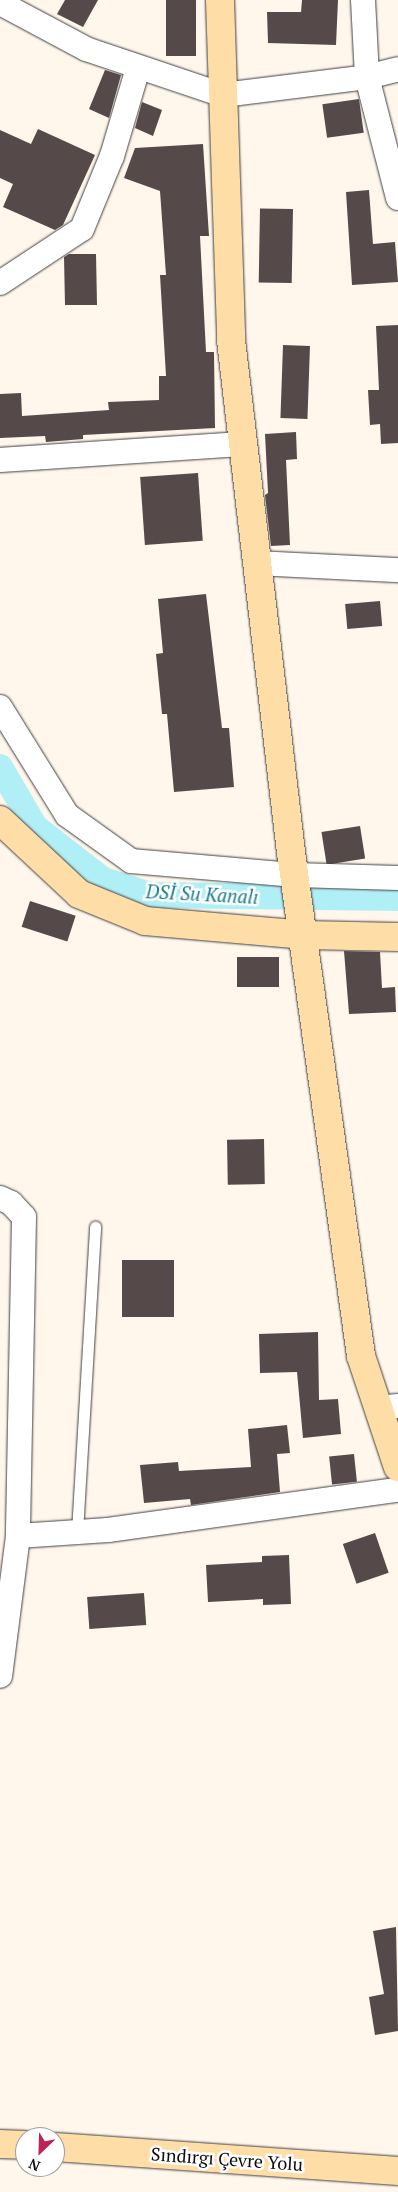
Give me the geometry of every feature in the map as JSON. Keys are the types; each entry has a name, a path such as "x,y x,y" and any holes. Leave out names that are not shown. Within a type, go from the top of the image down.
{"street":[{"path":"220,0 231,340 295,875 305,935 361,1356 388,1407 398,1467"},
{"path":"363,0 367,77 398,198"},
{"path":"0,2 86,49 223,95 367,77 398,69"},
{"path":"0,283 82,229 112,156 138,68"},
{"path":"0,460 244,444"},
{"path":"258,563 398,570"},
{"path":"0,707 67,815 131,861 295,875 398,878"},
{"path":"0,820 79,894 145,921 305,935 398,937"},
{"path":"0,1198 11,1203 24,1217 18,1536 0,1676"},
{"path":"18,1536 77,1532 398,1490"},
{"path":"0,2144 15,2145"},
{"name":"Sındırgı Çevre Yolu","path":"65,2148 398,2171"}],"lane":[{"path":"77,1532 95,1227"}],"building":[{"path":"65,0 98,0 83,27 57,14"},
{"path":"166,0 196,0 196,56 166,56"},
{"path":"302,0 338,0 336,45 268,43 267,12 301,12"},
{"path":"105,70 121,75 109,118 89,109"},
{"path":"359,99 364,133 327,138 322,104"},
{"path":"142,102 162,110 153,136 135,128"},
{"path":"38,129 95,155 63,225 55,230 3,207 13,184 0,178 0,130 31,144"},
{"path":"203,144 209,236 200,236 206,352 214,352 215,428 83,435 83,439 46,442 45,436 0,438 0,394 21,393 22,416 109,410 108,402 159,400 159,376 166,376 160,275 166,275 160,191 124,178 135,148"},
{"path":"369,190 373,244 395,242 398,282 352,285 346,192"},
{"path":"260,208 293,209 292,283 259,282"},
{"path":"69,254 96,254 97,305 65,305 64,257"},
{"path":"398,325 398,443 381,444 380,424 370,425 368,390 379,390 376,326"},
{"path":"283,345 310,346 307,419 280,418"},
{"path":"296,432 297,459 286,460 290,545 271,546 265,495 268,493 265,434"},
{"path":"198,473 203,541 145,545 140,477"},
{"path":"206,594 222,728 229,728 234,787 174,792 167,714 162,714 156,654 163,653 158,599"},
{"path":"380,601 382,626 347,629 345,604"},
{"path":"360,826 365,859 327,865 321,832"},
{"path":"30,901 76,916 67,942 22,927"},
{"path":"344,951 380,952 382,988 395,987 396,1012 349,1014"},
{"path":"237,957 279,957 279,987 237,987"},
{"path":"264,1139 265,1184 228,1185 227,1140"},
{"path":"122,1260 174,1260 174,1317 122,1317"},
{"path":"318,1332 319,1400 338,1399 341,1434 303,1438 297,1372 260,1373 259,1334"},
{"path":"287,1425 290,1453 277,1454 280,1492 191,1505 190,1499 144,1503 140,1465 178,1462 179,1471 251,1467 248,1429"},
{"path":"354,1454 357,1482 332,1484 329,1457"},
{"path":"375,1533 389,1573 357,1584 343,1544"},
{"path":"289,1555 291,1604 263,1605 263,1599 208,1602 206,1565 262,1562 262,1556"},
{"path":"144,1593 146,1625 89,1629 87,1597"},
{"path":"396,1927 398,2031 375,2035 369,1997 384,1994 373,1931"}],"waterway":[{"name":"DSİ Su Kanalı","path":"0,767 35,827 103,880 150,895 398,898"}]}
